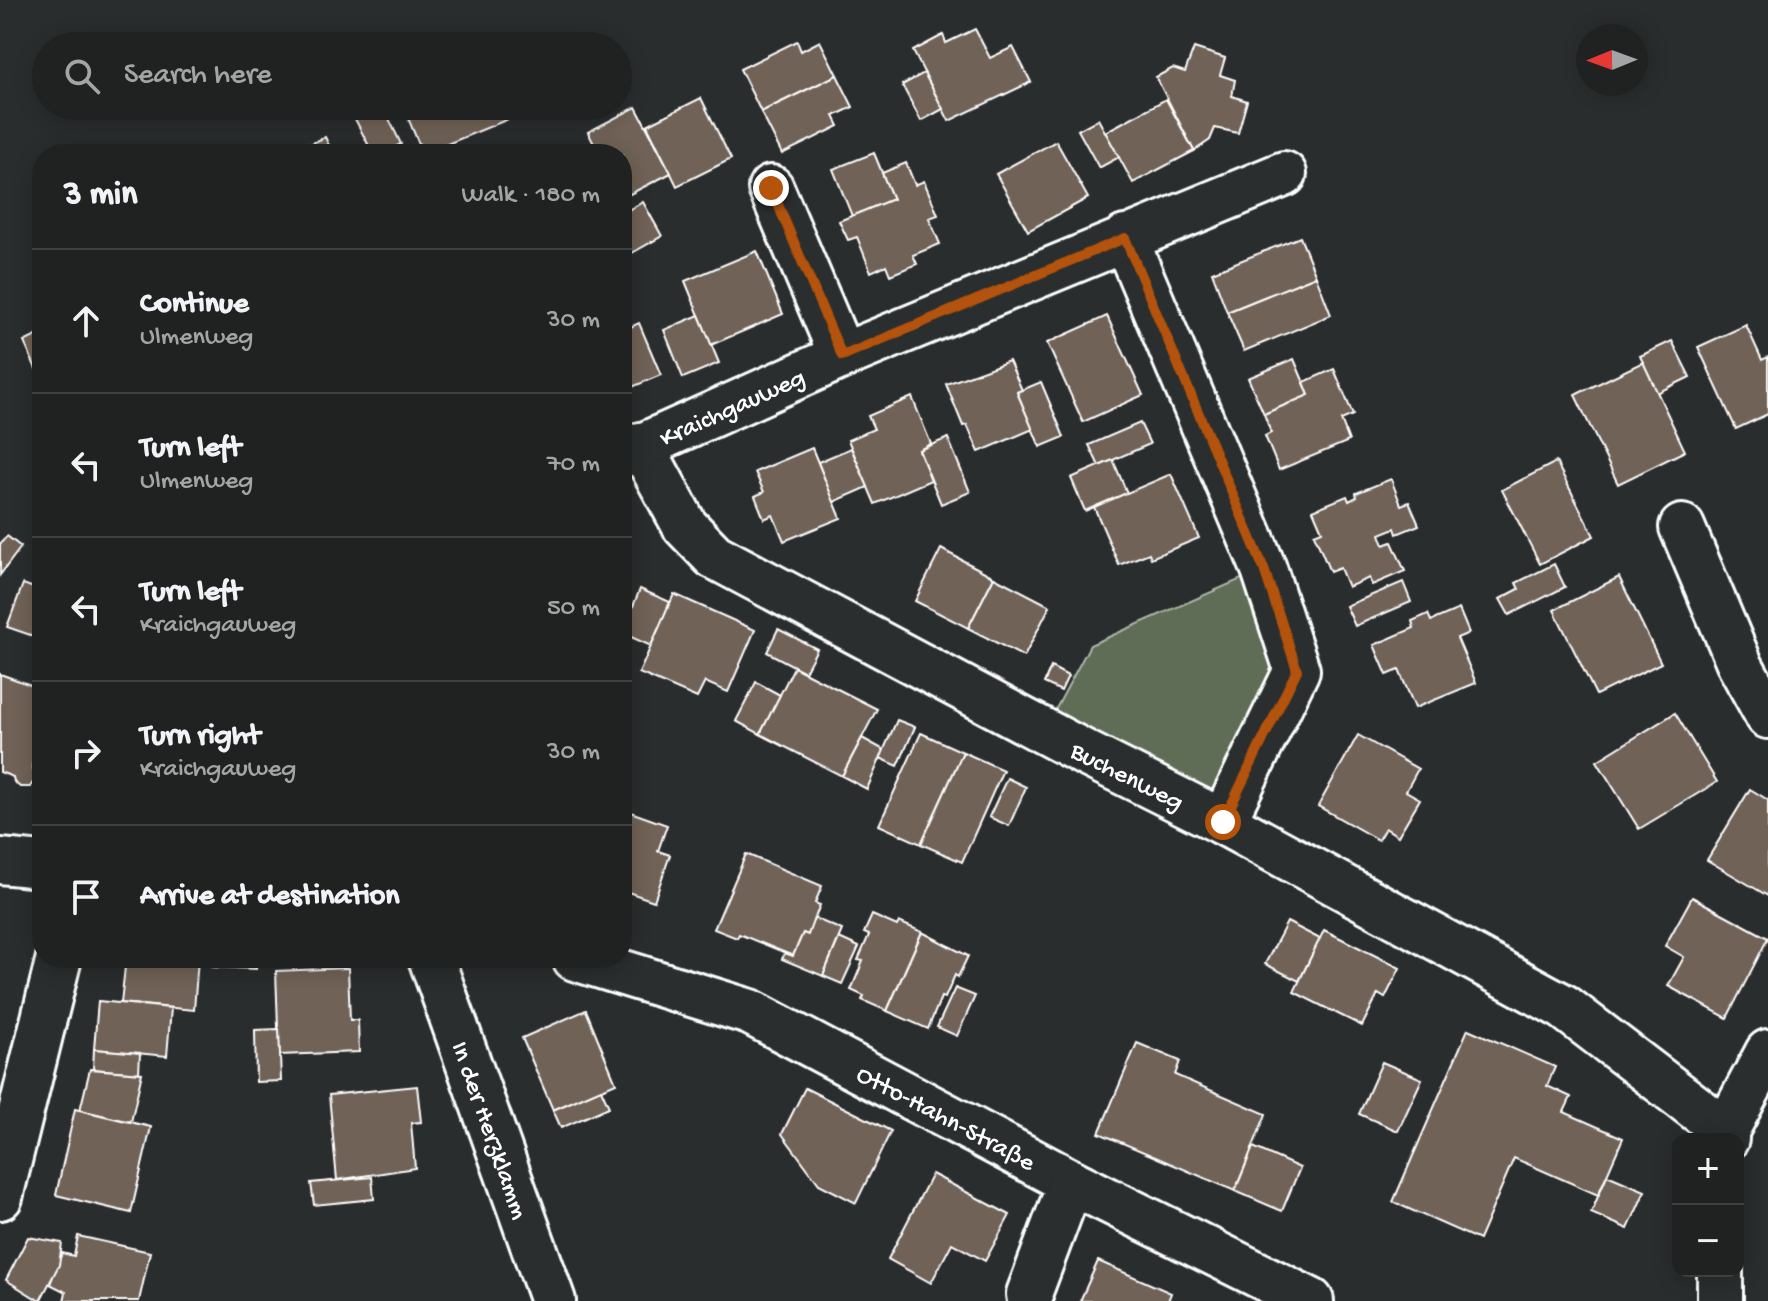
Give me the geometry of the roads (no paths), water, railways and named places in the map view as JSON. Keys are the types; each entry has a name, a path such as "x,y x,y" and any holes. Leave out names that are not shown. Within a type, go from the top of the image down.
{"street":[{"name":"Kraichgauweg","path":"632,450 842,356 1284,174"},
{"path":"771,188 842,356"},
{"path":"1125,238 1264,569 1297,670 1223,822"},
{"name":"Buchenweg","path":"632,450 685,526 714,556 1087,754 1223,822 1564,1007 1723,1133"},
{"path":"1682,527 1741,667 1768,716"},
{"path":"0,861 32,864"},
{"path":"0,1197 57,968"},
{"name":"In der Herzklamm","path":"435,968 553,1301"},
{"name":"Otto-Hahn-Straße","path":"607,968 750,1012 1071,1182 1311,1301"},
{"path":"1727,1133 1768,1052"},
{"path":"1030,1301 1029,1294 1071,1182"},
{"path":"1720,1277 1720,1301"}]}
